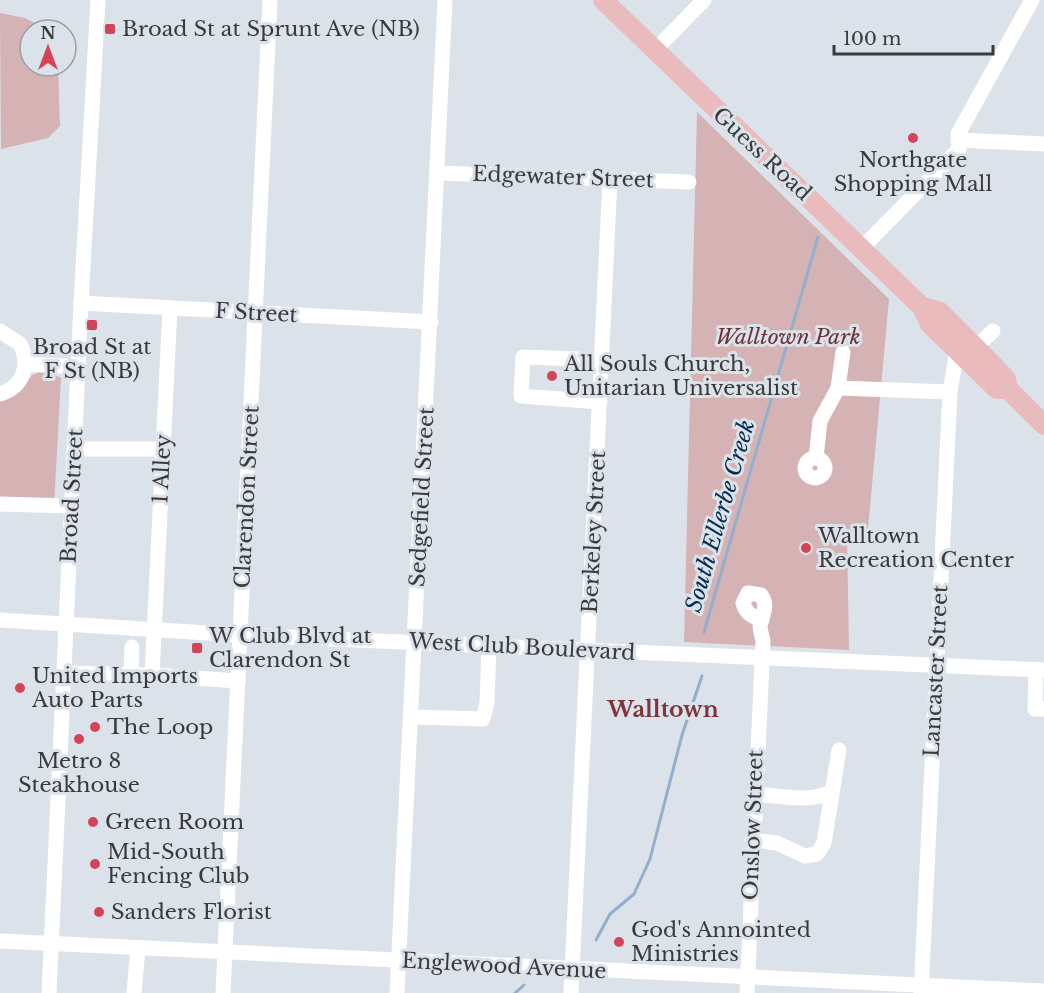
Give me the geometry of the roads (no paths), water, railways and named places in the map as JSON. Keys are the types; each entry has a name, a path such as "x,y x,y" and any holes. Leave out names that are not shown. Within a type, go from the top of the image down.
{"main road":[{"name":"Guess Road","path":"603,0 922,307 940,312 966,349 1006,380 1008,389 1044,425"}],"street":[{"name":"Broad Street","path":"49,993 81,303 98,0"},
{"name":"Clarendon Street","path":"223,993 270,0"},
{"name":"Sedgefield Street","path":"398,993 445,0"},
{"path":"655,50 704,0"},
{"path":"862,248 959,149 958,140 961,129 1032,0"},
{"path":"958,140 1044,144"},
{"name":"Edgewater Street","path":"437,173 689,182"},
{"name":"Berkeley Street","path":"571,993 610,179"},
{"name":"F Street","path":"81,303 431,322"},
{"name":"1 Alley","path":"152,675 170,308"},
{"path":"0,331 20,344 26,364 17,384 0,394"},
{"path":"966,349 993,331"},
{"name":"Lancaster Street","path":"921,989 950,392 966,349"},
{"path":"816,458 820,422 838,388 843,352"},
{"path":"600,402 521,396 523,357 602,360"},
{"path":"26,364 78,367"},
{"path":"838,388 950,392"},
{"path":"74,449 163,449"},
{"path":"0,504 72,506"},
{"name":"West Club Boulevard","path":"0,620 240,635 1042,669"},
{"name":"Onslow Street","path":"747,985 754,794 763,641 760,628 762,620"},
{"path":"411,717 477,721 486,715 489,645"},
{"path":"118,673 132,646"},
{"path":"83,674 93,669 118,673"},
{"path":"1042,669 1040,694 1035,709 1044,709"},
{"path":"63,673 118,673 238,681"},
{"path":"753,840 777,843 805,856 817,854 824,843 839,750"},
{"path":"754,794 805,797 825,796 832,791"},
{"name":"Englewood Avenue","path":"0,941 572,970 747,985 1044,991"},
{"path":"134,993 138,948"}],"waterway":[{"name":"South Ellerbe Creek","path":"704,632 818,237"},
{"name":"South Ellerbe Creek","path":"596,940 610,914 634,894 650,859 682,735 702,676"},
{"name":"South Ellerbe Creek","path":"515,993 524,985"}],"place":[{"name":"Broad St at Sprunt Ave (NB)","path":"110,29"},
{"name":"Northgate Shopping Mall","path":"913,138"},
{"name":"Broad St at F St (NB)","path":"92,325"},
{"name":"All Souls Church, Unitarian Universalist","path":"552,376"},
{"name":"Walltown Recreation Center","path":"806,548"},
{"name":"W Club Blvd at Clarendon St","path":"197,648"},
{"name":"United Imports Auto Parts","path":"20,688"},
{"name":"The Loop","path":"95,727"},
{"name":"Metro 8 Steakhouse","path":"79,739"},
{"name":"Green Room","path":"93,822"},
{"name":"Mid-South Fencing Club","path":"95,864"},
{"name":"Sanders Florist","path":"99,912"},
{"name":"God's Annointed Ministries","path":"619,942"}],"district":[{"name":"Walltown","path":"663,709"}],"park label":[{"name":"Walltown Park","path":"788,337"}]}
